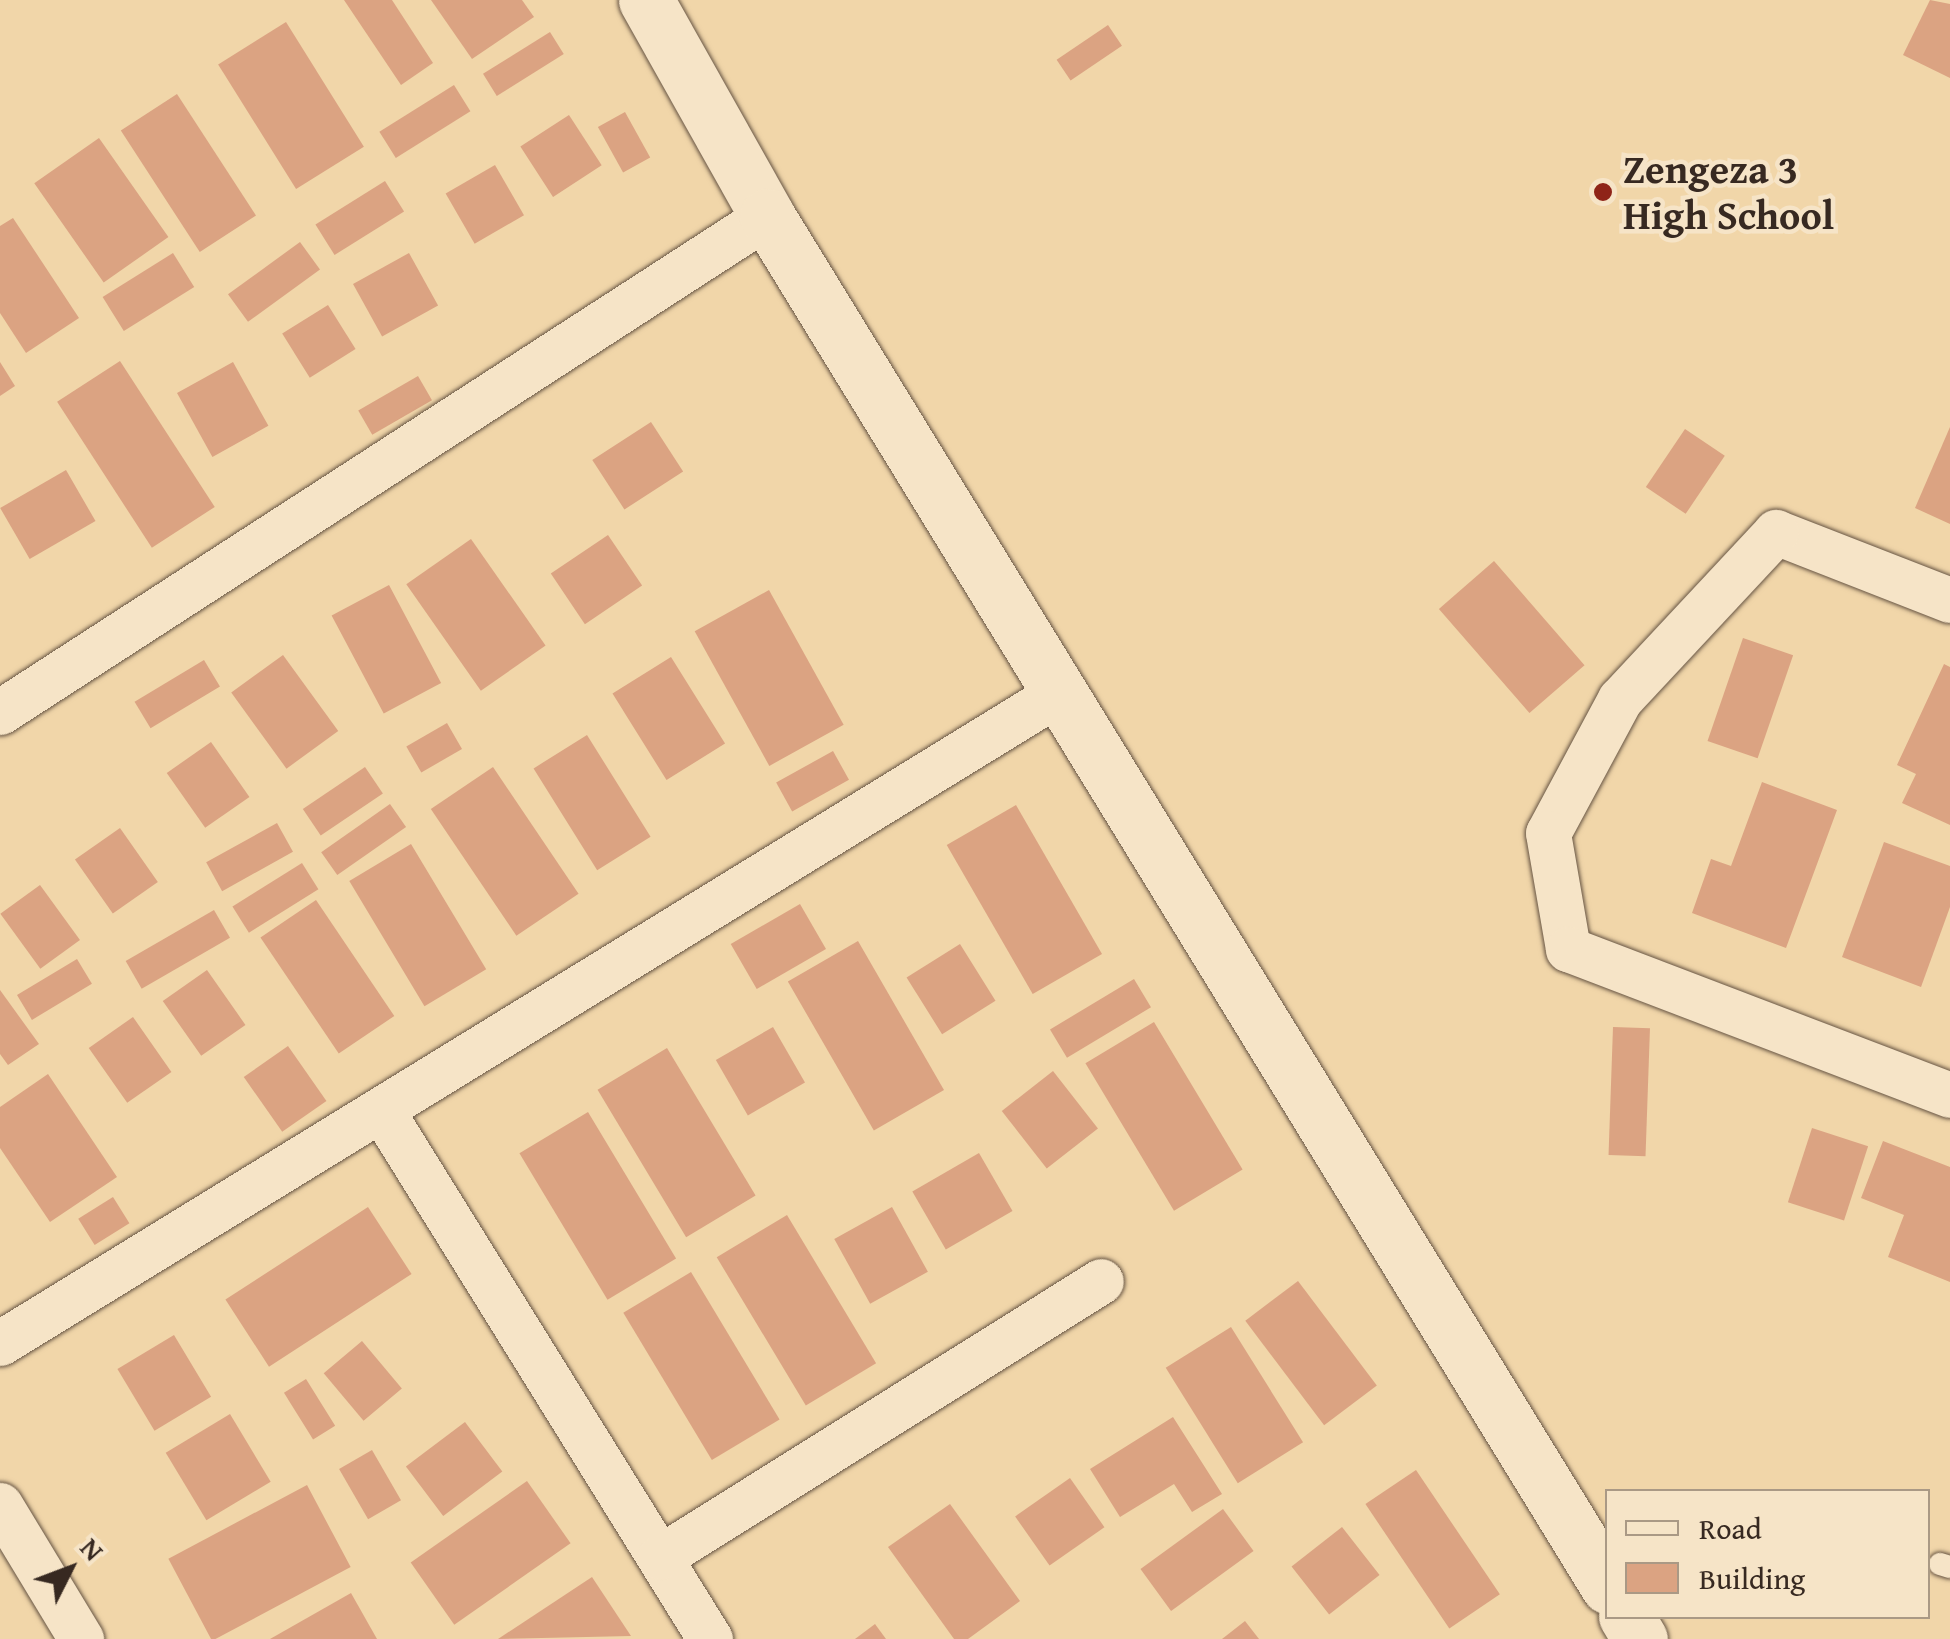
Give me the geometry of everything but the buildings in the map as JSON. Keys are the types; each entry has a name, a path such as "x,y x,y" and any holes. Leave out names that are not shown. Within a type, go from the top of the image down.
{"street":[{"path":"646,0 768,216 1062,692 1605,1591"},
{"path":"0,712 768,216"},
{"path":"1950,600 1776,532 1620,698 1548,834 1568,949 1950,1095"},
{"path":"0,1343 1062,692"},
{"path":"382,1111 710,1639"},
{"path":"660,1557 1100,1281"},
{"path":"0,1505 80,1639"}],"place":[{"name":"Zengeza 3 High School","path":"1603,192"}]}
